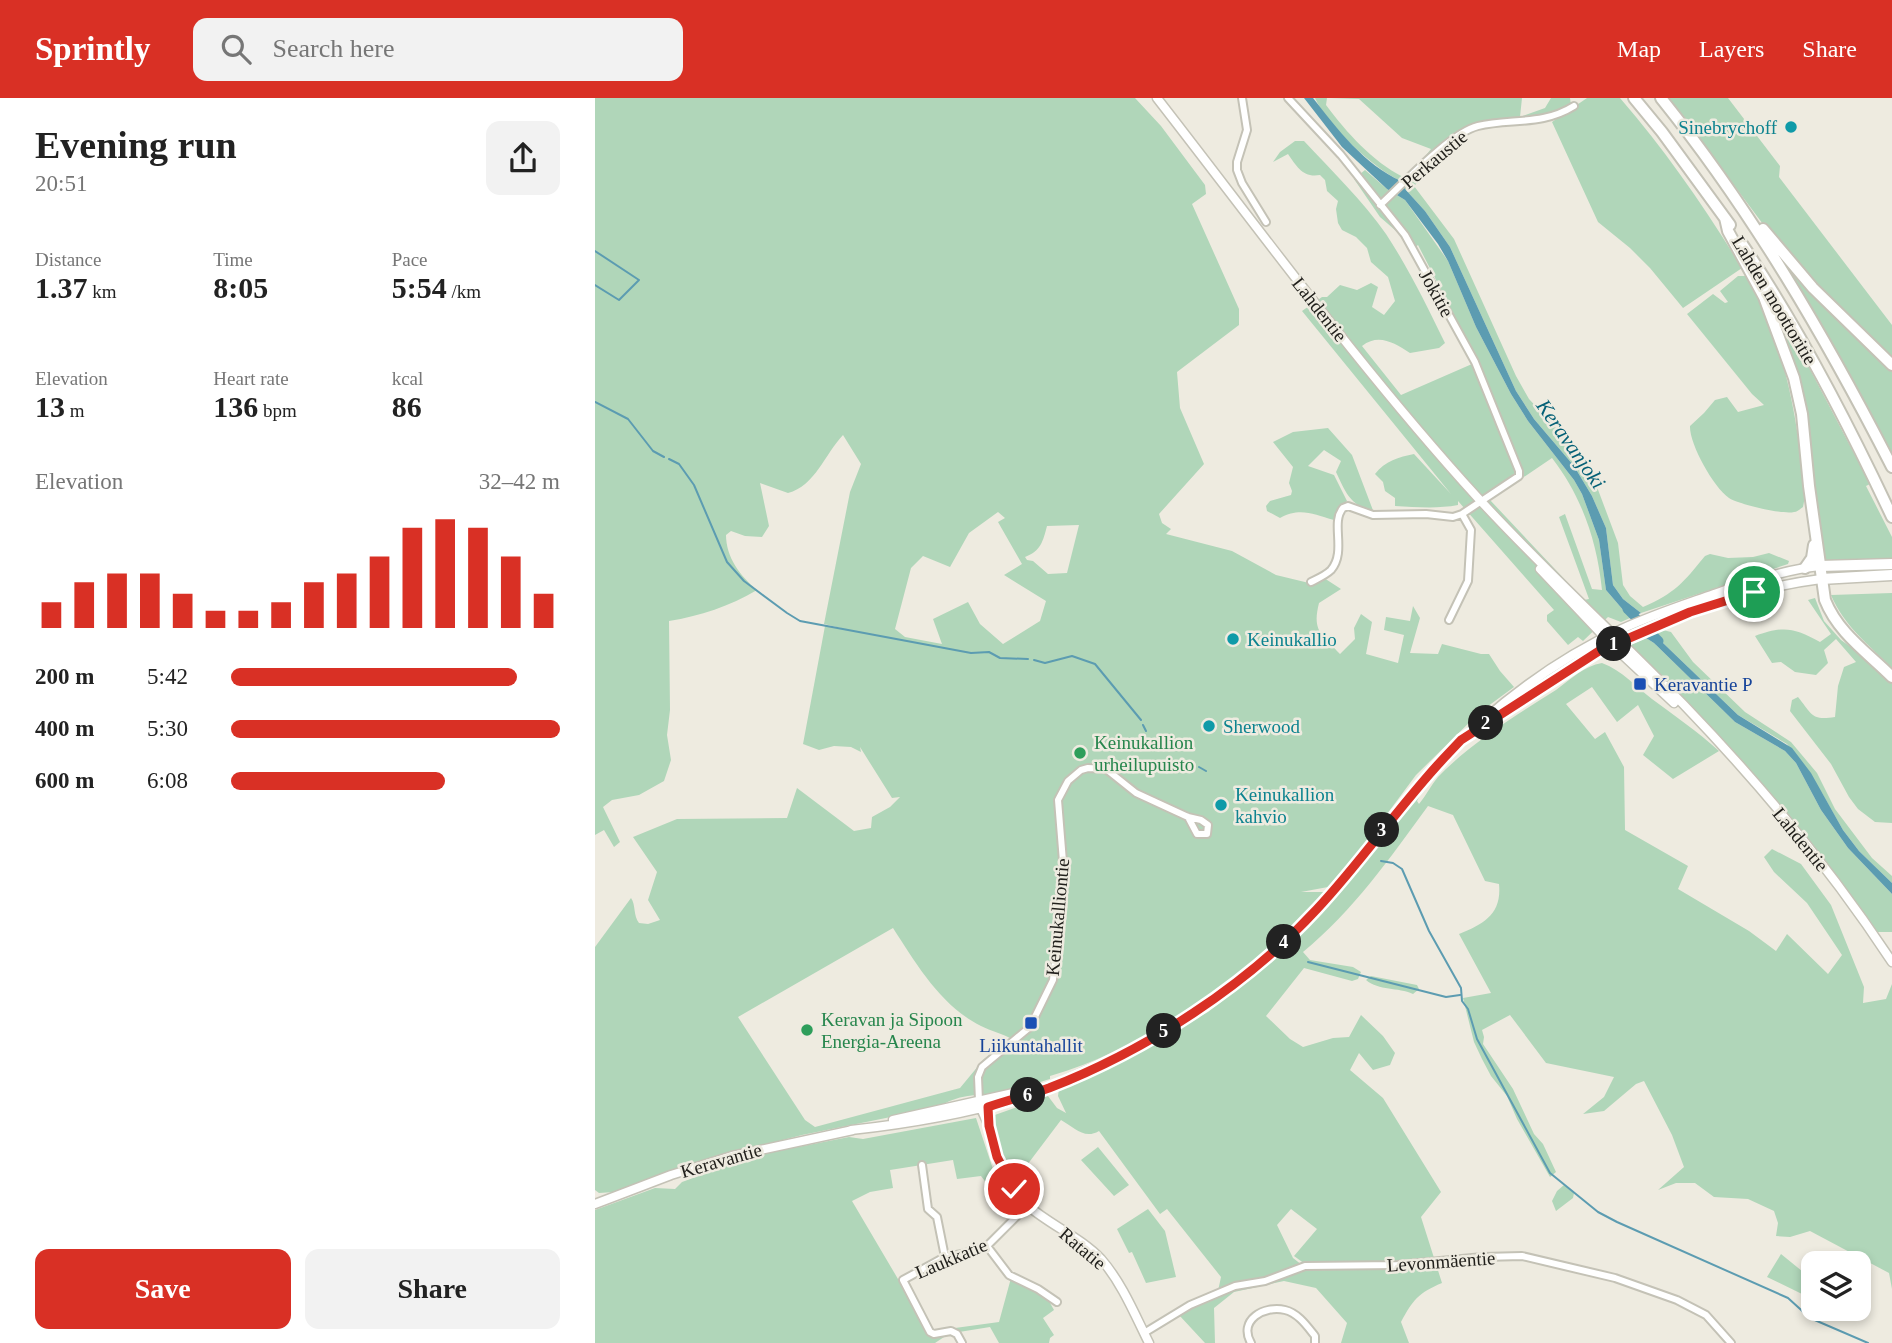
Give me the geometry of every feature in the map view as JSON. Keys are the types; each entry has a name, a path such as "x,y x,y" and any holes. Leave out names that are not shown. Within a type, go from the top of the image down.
{"highway":[{"name":"Lahden moottoritie","path":"1634,98 1725,219 1799,335 1892,517"},
{"name":"Lahden moottoritie","path":"1661,98 1721,178 1784,272 1864,411 1892,467"},
{"path":"1721,178 1812,288 1892,365"},
{"path":"1725,219 1728,231 1772,317 1794,378 1802,414 1825,600 1837,623 1892,677"},
{"path":"1805,568 1812,558 1815,531"}],"main road":[{"name":"Lahdentie","path":"1157,98 1410,422 1616,643 1724,748 1810,848 1892,961"},
{"name":"Keravantie","path":"595,1204 671,1175 732,1156 851,1130 940,1117 1067,1079 1178,1023 1256,968 1315,911 1416,789 1461,740 1507,699 1609,635 1649,617 1772,575 1820,566 1892,564"},
{"name":"Keravantie","path":"1461,740 1616,643 1656,626 1754,592 1821,579 1892,575"},
{"name":"Ratatie","path":"983,1104 997,1157 1006,1177 1027,1205 1089,1248 1099,1258 1116,1280 1149,1343"}],"street":[{"path":"1242,98 1247,130 1237,170 1266,222"},
{"name":"Jokitie","path":"1288,98 1383,202 1405,235 1475,362 1519,471 1518,476 1510,483 1481,501"},
{"name":"Perkaustie","path":"1383,202 1467,130 1485,124 1524,122 1559,114 1574,106"},
{"path":"1311,582 1330,571 1335,562 1340,541 1338,516 1347,506 1373,515 1426,514 1453,517 1481,501"},
{"path":"1449,620 1464,591 1469,574 1471,530 1462,514"},
{"name":"Keinukalliontie","path":"983,1104 978,1082 979,1072 985,1063 1030,1027 1053,980 1064,874 1058,800 1068,781 1081,770 1094,766 1106,769 1136,793 1188,817"},
{"path":"922,1165 928,1209 937,1217 945,1257"},
{"name":"Laukkatie","path":"962,1343 951,1331 934,1334 929,1332 903,1280 945,1257 987,1246 1027,1205"},
{"path":"987,1246 1009,1275 1057,1302"},
{"name":"Levonmäentie","path":"1144,1333 1201,1300 1235,1286 1265,1281 1305,1266 1397,1265 1522,1256 1615,1278 1677,1300 1706,1315 1731,1343"},
{"path":"1251,1343 1246,1334 1246,1326 1254,1317 1272,1310 1285,1310 1297,1315 1315,1336 1315,1343"}],"green space":[{"path":"595,98 1135,98 1161,126 1205,185 1206,194 1192,204 1239,309 1239,325 1177,372 1180,408 1204,464 1159,514 1162,523 1171,529 1166,534 1232,551 1276,575 1309,583 1324,578 1341,589 1319,603 1317,612 1320,632 1340,654 1355,639 1354,628 1361,614 1372,622 1366,654 1398,663 1404,635 1384,630 1386,617 1410,621 1413,606 1420,618 1410,653 1438,654 1442,644 1489,654 1514,687 1480,712 1416,775 1358,853 1328,887 1301,892 1327,892 1299,922 1236,978 1165,1026 1089,1063 1003,1094 960,1098 940,1107 802,1135 707,1160 614,1192 599,1193 595,1190 595,947 631,898 639,923 648,924 660,920 648,900 657,872 633,837 677,819 787,818 797,788 854,831 871,828 872,817 890,807 900,797 892,798 860,747 861,752 851,747 834,746 819,750 803,744 825,626 845,629 824,624 850,492 861,464 843,435 813,477 797,489 788,493 760,483 769,526 762,537 745,536 731,531 726,535 728,551 735,566 757,590 715,610 669,621 670,710 667,735 671,760 664,781 639,795 612,800 603,807 620,842 614,847 604,830 595,835","holes":["998,512 1005,518 998,522 1022,564 1004,575 1046,601 1040,621 1003,644 980,624 968,602 933,619 942,644 905,637 895,629 911,568 923,556 950,567 969,533","1079,525 1067,573 1048,574 1025,557 1038,549 1047,526","893,928 942,996 967,1018 1012,1039 984,1059 960,1088 815,1127 805,1120 738,1017"]},
{"path":"1315,98 1327,98 1326,105 1351,136 1381,163 1403,177 1419,164 1431,149 1402,138 1359,99 1331,98 1522,98 1520,117 1545,108 1551,98 1570,98 1571,105 1540,117 1487,122 1466,127 1437,150 1448,152 1414,186 1454,239 1529,399 1571,444 1594,479 1618,543 1623,585 1630,596 1643,607 1654,602 1678,586 1705,556 1710,554 1728,558 1769,553 1789,561 1788,564 1641,613 1623,599 1613,585 1606,528 1592,496 1574,466 1534,419 1516,391 1450,247 1401,181 1378,167 1352,145 1329,120"},
{"path":"1587,98 1620,98 1684,180 1742,268 1683,308 1650,268 1598,222 1552,122"},
{"path":"1669,98 1728,98 1780,166 1779,177 1892,325 1892,362 1780,247"},
{"path":"1295,141 1304,141 1347,186 1386,234 1445,343 1439,348 1410,353 1380,340 1362,346 1401,395 1472,364 1477,375 1483,371 1418,245 1411,251 1403,237 1380,217 1354,179 1365,170 1405,200 1448,261 1476,327 1511,394 1582,494 1599,540 1606,590 1630,618 1621,622 1608,617 1583,641 1578,637 1568,645 1547,621 1547,615 1554,610 1458,501 1458,505 1442,507 1395,506 1395,498 1385,491 1383,482 1375,474 1388,463 1408,455 1414,454 1451,494 1302,311 1322,297 1327,297 1340,285 1357,290 1371,283 1378,287 1372,307 1384,315 1395,301 1388,277 1371,262 1367,248 1356,237 1342,230 1336,209 1338,201 1327,191 1325,180 1320,175 1309,175 1301,170 1288,154 1273,162 1280,152","holes":["1552,458 1563,473 1586,520 1600,572 1602,590 1592,589 1565,514 1559,517 1589,599 1584,600 1490,500"]},
{"path":"1786,264 1892,368 1892,460 1867,409"},
{"path":"1738,276 1748,276 1759,298 1776,342 1789,388 1805,489 1803,507 1795,512 1761,508 1729,498 1709,475 1693,443 1690,426 1715,400 1727,397 1738,412 1764,405 1687,314 1713,294 1725,303 1728,302 1720,291"},
{"path":"1764,287 1870,484 1866,486 1892,537 1892,560 1824,560 1804,414"},
{"path":"1328,428 1352,455 1374,513 1359,506 1350,497 1336,472 1341,461 1324,450 1308,466 1334,475 1347,501 1337,510 1334,520 1300,512 1280,518 1267,511 1266,506 1270,501 1291,495 1292,491 1289,483 1293,467 1273,442 1293,432"},
{"path":"1892,593 1892,668 1850,626 1831,595"},
{"path":"1815,598 1824,621 1841,640 1873,663 1892,683 1892,823 1875,822 1858,809 1831,764 1790,711 1792,700 1798,697 1816,717 1835,717 1838,686 1844,667 1856,662 1836,639 1824,650 1828,663 1816,675 1795,672 1781,662 1772,663 1755,636 1788,630 1802,633 1820,642 1831,634 1808,600"},
{"path":"1663,630 1671,632 1693,662 1745,712 1791,742 1817,773 1835,809 1872,858 1892,876 1892,883 1859,851 1843,830 1822,793 1787,744 1738,715 1663,643 1657,633"},
{"path":"1646,638 1735,722 1785,751 1796,763 1821,810 1848,848 1892,894 1892,932 1877,932 1819,854 1755,776 1630,649 1632,644"},
{"path":"1602,663 1623,674 1719,751 1673,779 1643,755 1654,736 1638,705 1617,722 1592,687 1566,704 1595,739 1605,732 1624,767 1625,830 1688,866 1678,889 1749,931 1776,951 1787,934 1828,974 1842,955 1807,903 1774,872 1764,857 1772,849 1801,864 1831,905 1864,987 1863,1003 1886,999 1892,984 1892,1289 1889,1273 1871,1263 1871,1251 1848,1251 1810,1231 1790,1237 1776,1236 1778,1223 1774,1211 1748,1199 1714,1197 1695,1183 1676,1183 1658,1190 1684,1167 1672,1135 1644,1081 1636,1084 1604,1111 1583,1114 1604,1097 1614,1077 1546,1063 1510,1015 1482,1030 1483,1044 1513,1089 1534,1134 1543,1144 1556,1172 1550,1177 1507,1096 1482,1059 1474,1042 1463,998 1491,993 1459,934 1483,922 1494,910 1498,903 1499,884 1485,881 1453,815 1428,806 1355,901 1303,952 1310,960 1353,967 1361,972 1358,979 1352,981 1304,968 1266,1016 1290,1039 1303,1047 1333,1038 1349,1037 1361,1015 1383,1036 1395,1053 1390,1065 1373,1070 1359,1053 1350,1070 1383,1098 1441,1192 1421,1217 1442,1283 1417,1298 1401,1322 1409,1343 1341,1343 1347,1323 1316,1288 1284,1281 1234,1292 1214,1308 1215,1343 1205,1343 1179,1315 1191,1306 1235,1287 1266,1282 1305,1264 1294,1256 1317,1229 1291,1209 1277,1225 1293,1258 1302,1265 1264,1280 1218,1291 1221,1277 1167,1209 1160,1214 1099,1131 1084,1133 1061,1120 1021,1173 1040,1188 1032,1199 1003,1162 992,1116 1048,1096 1057,1108 1066,1113 1058,1096 1059,1088 1133,1054 1208,1012 1279,956 1342,888 1429,778 1417,801 1419,804 1438,777 1479,741 1589,667"},
{"path":"1371,976 1417,985 1419,989 1413,994 1377,986 1366,980"},
{"path":"976,1118 994,1172 1015,1205 1010,1214 981,1176 957,1179 953,1160 890,1170 893,1188 870,1192 852,1201 931,1335 950,1333 935,1343 595,1343 595,1210 655,1188 675,1189 682,1182 757,1155 849,1137 863,1139"},
{"path":"1098,1147 1129,1185 1114,1196 1081,1160"},
{"path":"1564,1185 1574,1193 1573,1198 1556,1211 1552,1201"},
{"path":"1148,1209 1165,1231 1176,1277 1146,1283 1132,1252 1129,1253 1117,1229"},
{"path":"1781,1254 1801,1270 1801,1294 1767,1277"},
{"path":"1011,1278 1046,1296 1054,1310 1043,1318 1054,1335 1049,1343 999,1343 990,1327 959,1332 955,1328 999,1322"}],"water":[{"path":"1304,98 1313,98 1364,156 1375,166 1401,181 1450,247 1516,391 1534,419 1574,466 1592,496 1606,528 1613,585 1623,599 1641,613 1630,618 1606,590 1599,540 1582,494 1511,394 1476,327 1438,244 1405,200 1387,189 1342,147"},
{"path":"1657,633 1663,643 1738,715 1792,748 1811,773 1843,830 1859,851 1892,883 1892,894 1848,848 1821,810 1796,763 1785,751 1735,722 1646,638"}],"waterway":[{"path":"595,251 639,280 619,300 595,285"},
{"path":"595,402 628,419 653,451 664,457"},
{"path":"669,459 679,464 694,485 727,562 744,581 800,621 971,653 989,652 1000,658 1028,659"},
{"name":"Keravanjoki","path":"1627,609 1659,641"},
{"path":"1034,660 1045,663 1072,656 1095,664 1141,720"},
{"path":"1143,725 1146,731"},
{"path":"1150,740 1156,746"},
{"path":"1199,767 1206,771"},
{"path":"1381,861 1393,863 1402,869 1429,931 1461,988 1462,1001 1468,1009 1477,1039 1550,1173 1598,1212 1788,1298 1810,1318 1868,1343"},
{"path":"1308,962 1446,997 1460,995"}],"place":[{"name":"Sinebrychoff","path":"1791,127"},
{"name":"Keinukallio","path":"1233,639"},
{"name":"Keravantie P","path":"1640,684"},
{"name":"Sherwood","path":"1209,726"},
{"name":"Keinukallion urheilupuisto","path":"1080,753"},
{"name":"Keinukallion kahvio","path":"1221,805"},
{"name":"Liikuntahallit","path":"1031,1023"},
{"name":"Keravan ja Sipoon Energia-Areena","path":"807,1030"}],"route":[{"path":"1014,1189 997,1157 989,1126 988,1107 1051,1087 1125,1052 1178,1023 1256,968 1315,911 1401,806 1461,740 1599,651 1690,612 1754,592"}]}
